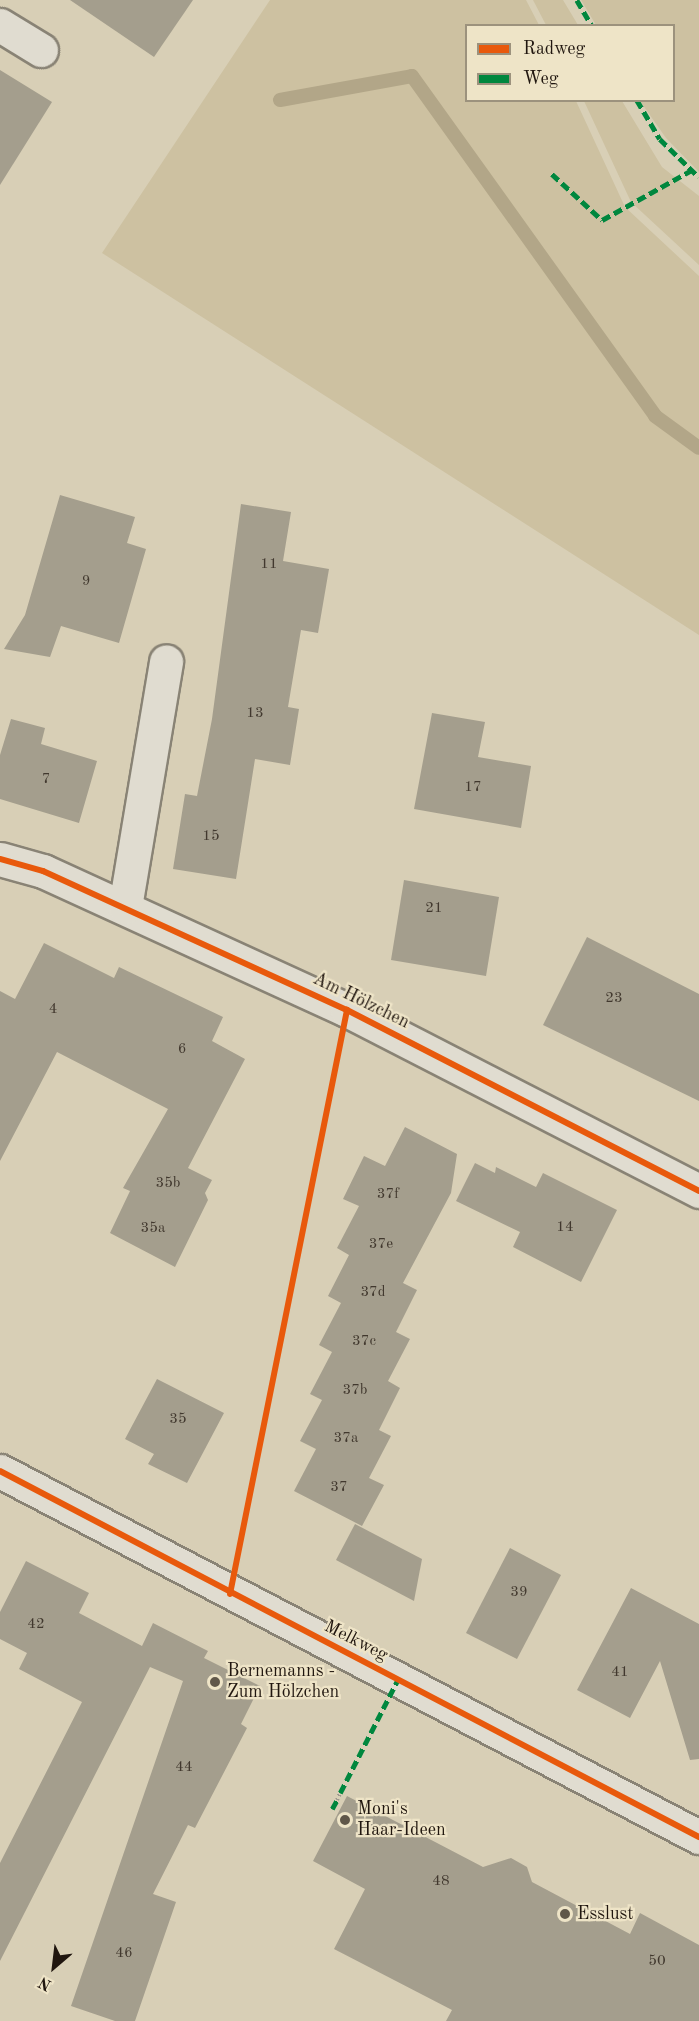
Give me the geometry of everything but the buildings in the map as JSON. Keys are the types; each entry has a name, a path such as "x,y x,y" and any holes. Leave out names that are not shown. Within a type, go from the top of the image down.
{"street":[{"path":"0,25 41,50"},
{"path":"125,907 166,661"},
{"name":"Am Hölzchen","path":"0,859 43,872 125,907 347,1010 699,1191"},
{"name":"Melkweg","path":"0,1471 699,1837"}],"path":[{"path":"337,1800 340,1793"}],"shaded area":[{"path":"270,0 526,0 538,24 465,24 465,102 576,102 625,207 699,276 699,635 102,253"},
{"path":"533,0 563,0 577,24 545,24"},
{"path":"581,0 699,0 699,172 666,138 641,102 675,102 675,24 595,24"},
{"path":"584,102 623,102 662,167 699,196 699,265 631,202"}],"waterway":[{"path":"280,100 412,76 655,416 699,448"}],"marked path":[{"path":"577,0 591,24"},
{"path":"638,102 660,139 699,177"},
{"path":"552,174 602,220 692,170"},
{"path":"340,1793 398,1679"},
{"path":"332,1809 337,1800"}],"cycle path":[{"path":"0,859 43,871 347,1010 699,1191"},
{"path":"230,1594 347,1010"},
{"path":"0,1471 699,1837"}],"place":[{"name":"Bernemanns - Zum Hölzchen","path":"215,1682"},
{"name":"Moni's Haar-Ideen","path":"345,1820"},
{"name":"Esslust","path":"565,1914"}]}
